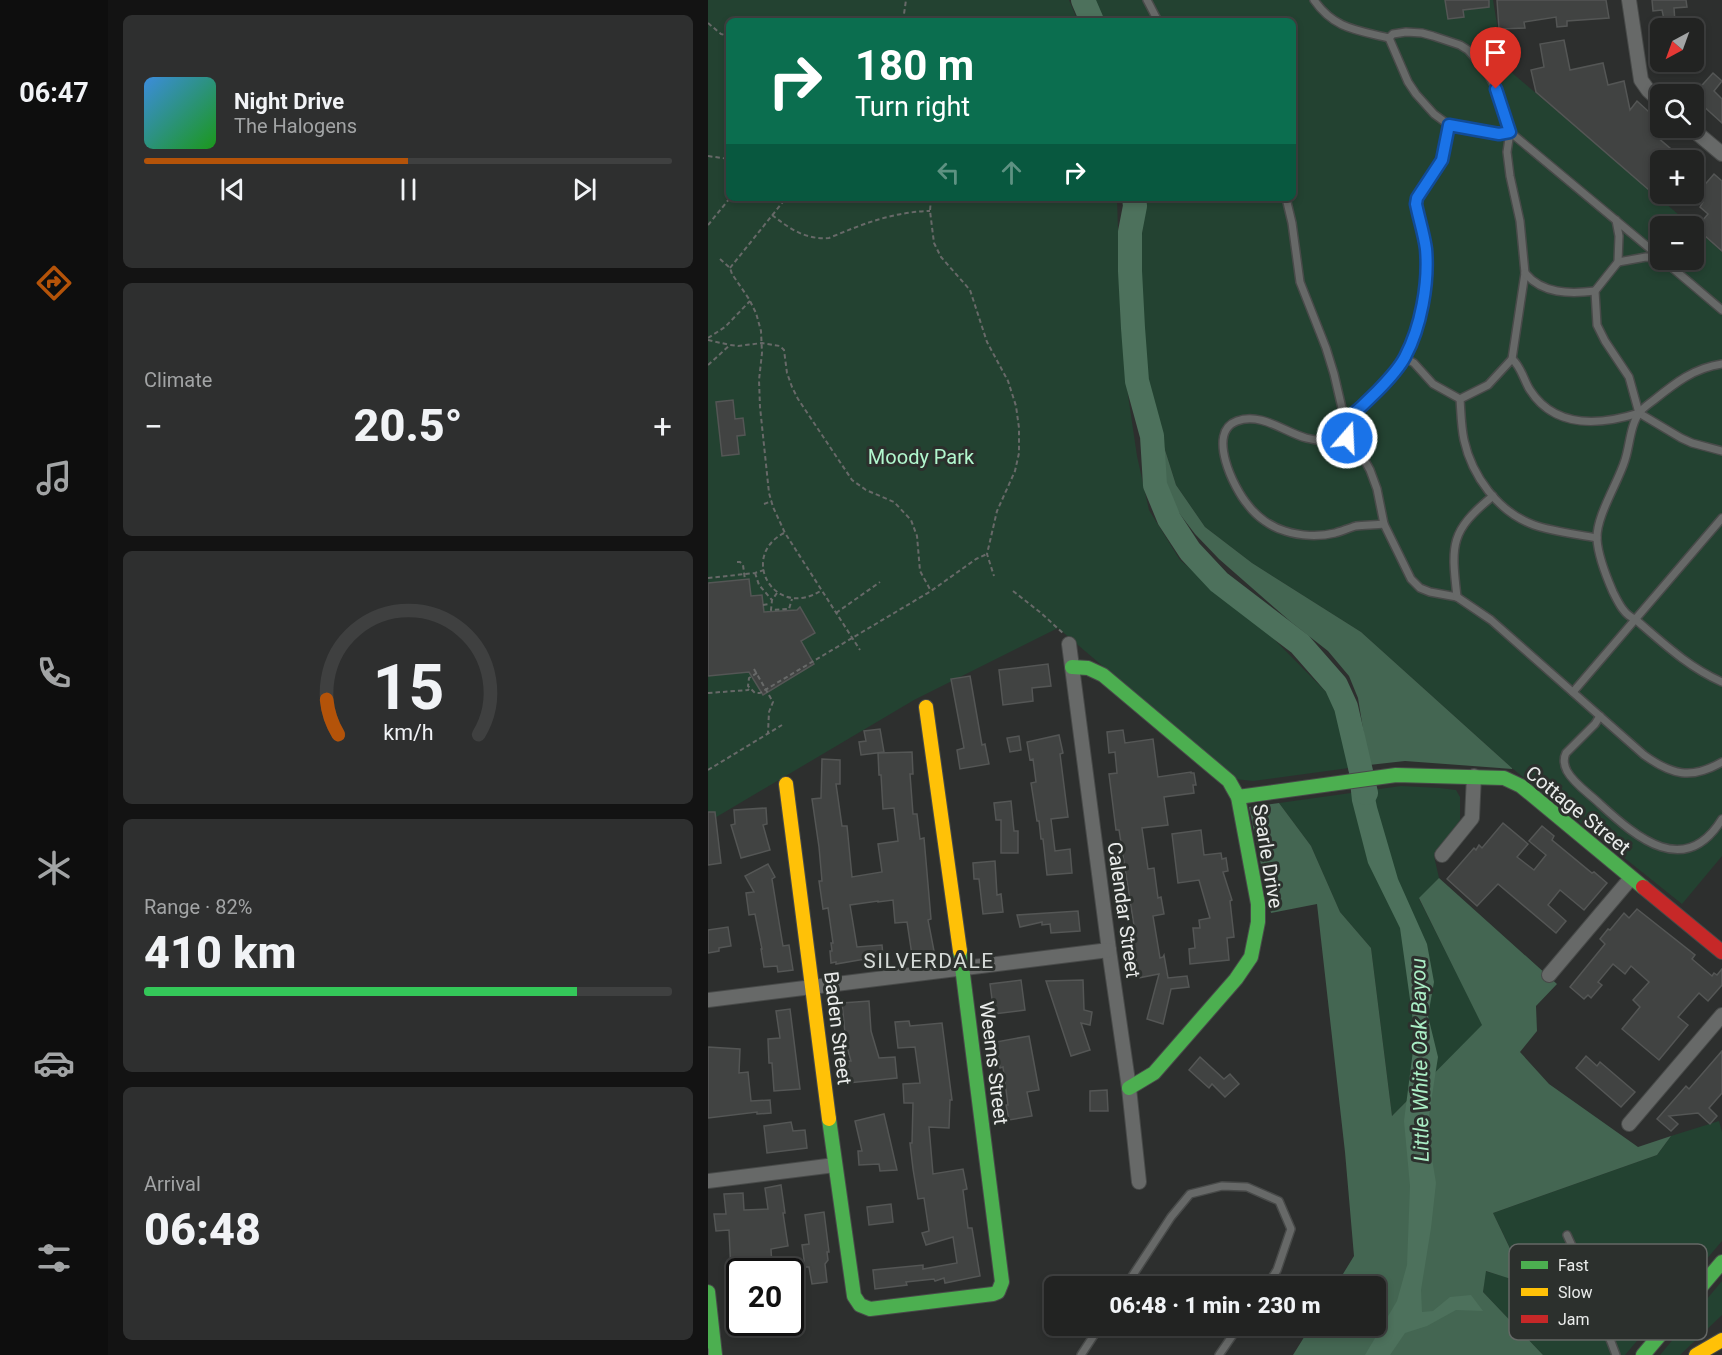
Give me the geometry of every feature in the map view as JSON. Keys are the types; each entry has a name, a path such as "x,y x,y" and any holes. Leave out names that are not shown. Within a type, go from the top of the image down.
{"main road":[{"name":"Searle Drive","path":"1072,667 1092,668 1125,692 1229,781 1238,797 1258,904 1257,935 1251,957 1236,979 1154,1073 1129,1088"},
{"name":"Weems Street","path":"926,707 1002,1282"},
{"name":"Cottage Street","path":"1238,797 1386,776 1437,775 1504,778 1516,782 1722,952"},
{"name":"Baden Street","path":"786,784 835,1165 854,1296 857,1303 863,1308 870,1309 988,1296 998,1292 1002,1282"},
{"path":"1707,1279 1722,1262"},
{"path":"708,1292 715,1355"},
{"path":"1642,1355 1655,1340"},
{"path":"1696,1355 1722,1340"}],"street":[{"path":"1629,0 1641,80 1650,92"},
{"path":"1703,138 1722,154"},
{"name":"Calendar Street","path":"1069,644 1129,1088 1139,1182"},
{"path":"1442,855 1472,818 1474,776"},
{"path":"1549,975 1631,878"},
{"path":"708,1000 1109,950"},
{"path":"1629,1124 1722,1015"},
{"path":"708,1181 835,1165"}],"lane":[{"path":"1147,0 1156,18"},
{"path":"1314,0 1320,9 1335,22 1359,32 1389,38"},
{"path":"1389,38 1393,34 1406,32 1422,33 1468,50 1487,72 1496,89 1510,132 1507,152 1520,220 1524,273 1512,359 1488,385 1460,399"},
{"path":"1389,38 1412,88 1434,114 1449,125 1499,134 1510,132"},
{"path":"1345,421 1366,402 1405,358 1421,310 1426,282 1426,248 1416,204 1417,198 1442,160 1449,125"},
{"path":"1510,132 1650,249"},
{"path":"1287,201 1300,282 1326,348 1345,421 1347,438 1365,461 1374,479 1384,524 1411,579 1420,588 1430,592 1457,597 1491,620 1644,755 1665,769 1686,774 1697,773 1722,762"},
{"path":"1616,220 1619,236 1618,262 1595,291 1597,325 1629,377 1639,413 1625,462 1601,518 1597,538 1605,573 1625,613 1688,664 1722,682"},
{"path":"1618,262 1650,257"},
{"path":"1675,270 1722,310"},
{"path":"1524,273 1535,284 1552,290 1564,293 1595,291"},
{"path":"1521,290 1535,284"},
{"path":"1405,358 1414,363 1432,384 1460,399"},
{"path":"1512,359 1516,362 1536,398 1544,406 1575,421 1603,422 1639,413 1680,378 1722,364"},
{"path":"1460,399 1464,439 1469,457 1478,476 1493,496 1508,510 1533,525 1597,538"},
{"path":"1639,413 1692,443 1722,450"},
{"path":"1347,438 1324,441 1308,439 1271,423 1246,418 1228,426 1222,442 1229,469 1239,493 1259,516 1281,530 1311,536 1332,534 1357,526 1384,524"},
{"path":"1457,597 1454,570 1456,539 1462,525 1493,496"},
{"path":"1573,692 1722,518"},
{"path":"1600,716 1566,753 1564,765 1569,775 1623,825 1636,835 1661,847 1683,850 1701,842 1722,819"},
{"path":"1132,1276 1171,1217 1190,1194 1222,1186 1247,1187 1279,1201 1291,1229 1273,1276"},
{"path":"1567,1235 1571,1244"},
{"path":"1081,1355 1093,1336"},
{"path":"1220,1355 1232,1336"},
{"path":"1610,1340 1616,1355"}],"path":[{"path":"903,18 906,0"},
{"path":"708,23 726,35"},
{"path":"708,156 726,159"},
{"path":"708,225 728,201"},
{"path":"730,268 784,201"},
{"path":"931,201 931,231 934,243 941,257 970,290 987,342 1008,381 1016,406 1019,453 1015,471 997,511 987,554 994,576"},
{"path":"772,215 807,237 829,238 878,218 898,213 930,211"},
{"path":"720,259 730,268 750,301 759,323 762,343 759,380 760,407 766,469 772,501 785,533 860,650"},
{"path":"708,339 725,327 750,301"},
{"path":"708,339 738,346 762,343 780,346 784,350 789,380 798,399 852,480 866,490 894,502 911,520 917,536 920,571 931,591"},
{"path":"708,365 730,345"},
{"path":"764,504 772,501"},
{"path":"785,533 774,540 766,550 764,570 767,582 777,593 792,599 808,597 822,590"},
{"path":"757,673 749,678 748,683 757,694 931,591 976,559 987,554"},
{"path":"737,562 741,563 745,580"},
{"path":"708,578 764,570"},
{"path":"755,573 759,585 772,600"},
{"path":"836,613 880,582"},
{"path":"1013,591 1063,632 1069,644"},
{"path":"777,593 770,604 771,610 789,609 792,599"},
{"path":"763,605 770,604"},
{"path":"754,669 773,702 769,711 768,733"},
{"path":"708,693 750,688"},
{"path":"708,770 782,725"}],"green space":[{"name":"Moody Park","path":"708,0 1069,0 1077,18 726,18 726,201 1117,201 1121,325 1128,395 1137,456 1149,510 1180,560 1272,637 1333,699 1349,768 1253,781 1235,779 1058,628 914,700 708,822"},
{"path":"1093,0 1493,0 1504,66 1650,190 1650,204 1666,204 1680,216 1650,216 1650,270 1704,270 1704,236 1722,252 1722,856 1682,904 1513,769 1361,632 1252,563 1205,527 1176,485 1147,382 1141,274 1143,201 1296,201 1296,18 1101,18"},
{"path":"1401,786 1456,790 1460,797 1460,820 1434,856 1439,878 1419,899 1483,1025 1392,1116 1371,948 1340,912 1311,846 1279,803"},
{"path":"1719,1121 1722,1132 1722,1241 1707,1259 1707,1244 1509,1244 1509,1246 1493,1213 1657,1155 1671,1136"},
{"path":"1485,1271 1509,1278 1509,1319 1483,1292"},
{"path":"1722,1281 1722,1315 1707,1329 1707,1299"},
{"path":"1529,1340 1638,1340 1625,1355 1543,1355"},
{"path":"1673,1340 1696,1340 1680,1355 1660,1355"}],"shaded area":[{"path":"1147,382 1176,485 1205,527 1252,563 1361,632 1513,769 1405,761 1369,765 1358,698 1349,676 1328,651 1219,559 1195,534 1173,505 1164,482"},
{"path":"1279,803 1311,846 1340,912 1371,948 1392,1116 1482,1025 1419,898 1439,878 1557,984 1536,1006 1537,1031 1520,1052 1549,1084 1638,1147 1671,1136 1657,1155 1493,1213 1509,1246 1509,1278 1486,1271 1483,1292 1509,1319 1509,1340 1529,1340 1543,1355 1293,1355 1305,1336 1386,1336 1386,1276 1342,1276 1354,1256 1345,1152 1317,904 1271,913 1249,807"}],"water":[{"path":"1367,759 1377,807 1398,879 1427,944 1434,982 1428,1016 1438,1057 1427,1128 1436,1183 1421,1290 1422,1312 1433,1311 1450,1297 1471,1295 1483,1311 1456,1310 1427,1326 1405,1333 1390,1355 1365,1355 1376,1336 1386,1336 1386,1320 1397,1301 1407,1265 1410,1186 1404,1121 1415,1035 1400,928 1368,863 1352,801 1348,762"}],"building":[{"path":"1445,0 1489,0 1489,7 1463,10 1464,17 1448,19"},
{"path":"1497,0 1606,0 1609,18 1567,21 1567,26 1557,27 1556,17 1524,22 1525,28 1499,29"},
{"path":"1652,0 1686,0 1687,7 1674,8 1675,18 1664,18 1662,10 1653,11"},
{"path":"1564,40 1570,70 1603,63 1608,85 1624,81 1630,110 1637,101 1650,113 1650,138 1658,138 1672,150 1650,150 1649,190 1536,92 1531,70 1544,67 1540,44"},
{"path":"1713,73 1722,81 1714,91 1722,99 1722,123 1704,107 1703,84"},
{"path":"1714,174 1722,181 1722,251 1704,235 1704,219 1708,214 1700,207 1704,204 1704,186"},
{"path":"733,400 735,419 743,418 745,435 737,436 739,454 722,456 716,402"},
{"path":"749,579 751,596 762,595 764,612 797,610 800,607 815,633 801,641 814,664 763,695 749,672 708,676 708,583"},
{"path":"1048,664 1051,686 1032,688 1033,701 1003,705 999,670"},
{"path":"970,676 982,745 985,744 989,764 960,769 957,750 964,748 951,679"},
{"path":"880,729 884,752 861,755 859,742 866,741 864,731"},
{"path":"1123,730 1125,743 1153,739 1158,777 1191,772 1194,773 1196,785 1193,785 1194,793 1164,797 1168,825 1142,828 1148,869 1154,868 1158,898 1161,897 1164,914 1153,916 1160,958 1164,955 1168,978 1187,976 1189,987 1171,989 1163,1024 1147,1019 1159,974 1138,978 1133,932 1135,932 1119,830 1116,830 1109,774 1117,773 1115,752 1109,753 1107,732"},
{"path":"1059,735 1063,753 1060,754 1068,817 1051,819 1055,851 1070,849 1072,873 1047,875 1043,839 1041,839 1039,821 1037,821 1031,783 1036,782 1033,759 1030,760 1027,742"},
{"path":"1019,736 1021,750 1010,752 1007,738"},
{"path":"912,752 913,774 910,774 913,814 917,814 920,839 924,838 931,919 928,920 934,951 912,955 907,922 895,923 893,900 878,901 850,905 857,947 882,945 883,956 831,963 830,951 832,951 831,943 833,943 828,908 823,909 819,881 822,881 819,847 812,799 821,798 822,759 840,760 840,784 836,784 842,826 847,826 852,877 882,872 878,844 898,841 894,808 883,809 878,753"},
{"path":"1011,801 1014,831 1018,831 1018,853 1001,853 1001,820 996,820 994,803"},
{"path":"766,808 767,824 763,825 770,850 741,858 731,825 735,824 734,810"},
{"path":"708,812 715,812 721,863 708,865"},
{"path":"1503,823 1528,844 1517,857 1534,870 1546,855 1529,841 1542,826 1554,836 1552,840 1607,883 1584,910 1560,890 1548,905 1566,921 1556,933 1498,884 1477,906 1447,879 1474,848 1476,850 1479,845 1482,848"},
{"path":"1201,830 1204,855 1221,853 1222,859 1226,858 1228,871 1223,872 1232,900 1230,901 1234,937 1227,938 1229,960 1190,964 1189,949 1195,948 1193,928 1200,928 1199,920 1210,918 1199,880 1178,883 1172,834"},
{"path":"995,861 997,895 1001,894 1003,912 983,914 979,879 974,879 973,863"},
{"path":"768,864 775,877 772,879 783,946 789,945 793,970 778,972 777,966 764,967 755,914 749,915 746,893 754,892 745,876"},
{"path":"1637,909 1695,955 1692,959 1712,976 1714,973 1717,975 1722,969 1722,985 1708,1001 1699,993 1678,1017 1688,1025 1659,1060 1622,1029 1640,1007 1633,1000 1649,982 1631,966 1625,974 1613,964 1598,982 1602,985 1591,998 1588,995 1584,999 1570,987 1605,944 1600,939 1608,929 1610,930 1624,913 1629,918"},
{"path":"1078,911 1080,931 1051,933 1050,924 1042,925 1042,922 1020,927 1017,915"},
{"path":"728,927 731,946 708,953 708,930"},
{"path":"1021,980 1025,1010 994,1014 990,984"},
{"path":"1083,980 1084,1010 1092,1012 1090,1025 1081,1023 1090,1050 1071,1056 1046,981"},
{"path":"869,1001 871,1031 879,1058 895,1057 897,1078 848,1083 846,1061 851,1061 843,1033 845,1033 842,1003"},
{"path":"790,1009 800,1089 774,1091 768,1039 780,1038 776,1011"},
{"path":"909,1021 910,1026 942,1023 952,1100 950,1100 949,1128 929,1127 933,1174 963,1169 967,1189 963,1190 968,1228 972,1228 980,1276 945,1283 944,1278 935,1281 934,1279 906,1282 907,1285 875,1289 873,1270 923,1265 923,1269 957,1263 953,1237 926,1245 922,1233 929,1231 924,1198 918,1199 913,1169 910,1143 912,1143 913,1103 904,1103 903,1084 920,1083 915,1047 898,1048 895,1022"},
{"path":"1029,1036 1039,1090 1027,1092 1032,1116 1009,1120 1003,1067 1000,1068 996,1042"},
{"path":"708,1047 740,1049 739,1073 748,1072 751,1101 770,1100 771,1113 757,1114 757,1112 708,1118"},
{"path":"1722,1051 1722,1093 1709,1108 1717,1116 1710,1124 1698,1113 1669,1116 1678,1124 1671,1131 1657,1119 1686,1086 1689,1089"},
{"path":"1586,1056 1597,1066 1600,1062 1635,1092 1621,1107 1576,1068"},
{"path":"1200,1057 1224,1079 1230,1074 1239,1084 1225,1097 1212,1084 1209,1088 1189,1070"},
{"path":"1107,1090 1108,1111 1090,1111 1090,1091"},
{"path":"884,1114 897,1170 880,1171 879,1164 859,1165 858,1151 862,1151 855,1121"},
{"path":"791,1122 793,1131 805,1130 807,1148 767,1153 764,1126"},
{"path":"781,1185 788,1246 771,1249 772,1258 730,1258 729,1230 716,1231 714,1214 726,1214 724,1194 743,1193 744,1210 768,1209 765,1188"},
{"path":"891,1204 893,1222 869,1225 867,1207"},
{"path":"824,1212 829,1252 827,1252 828,1260 825,1264 827,1282 812,1284 809,1267 805,1267 802,1245 809,1244 805,1215"}],"waterway":[{"name":"Little White Oak Bayou","path":"1083,0 1091,18"},
{"name":"Little White Oak Bayou","path":"1134,201 1130,232 1133,328 1137,381 1152,436 1155,485 1169,519 1190,551 1219,582 1300,644 1336,685 1346,707 1366,793"}],"tram line":[{"path":"708,1349 708,1355"}],"traffic: fast":[{"path":"1072,667 1088,668 1103,675 1229,781 1238,797 1258,904 1258,922 1251,957 1236,979 1154,1073 1129,1088"},
{"path":"1238,797 1396,775 1504,778 1521,786 1643,887"},
{"path":"829,1119 854,1296 860,1305 870,1309 998,1292 1002,1282 960,951"},
{"path":"1707,1280 1722,1262"},
{"path":"708,1292 715,1355"},
{"path":"1643,1355 1656,1340"}],"traffic: slow":[{"path":"926,707 960,951"},
{"path":"786,784 829,1119"},
{"path":"1696,1355 1722,1340"}],"traffic: jam":[{"path":"1643,887 1722,952"}],"district":[{"name":"SILVERDALE","path":"929,961"}],"route":[{"path":"1347,438 1345,421 1366,402 1405,358 1421,310 1426,282 1426,248 1416,204 1417,198 1442,160 1449,125 1499,134 1510,132 1496,89"}]}
